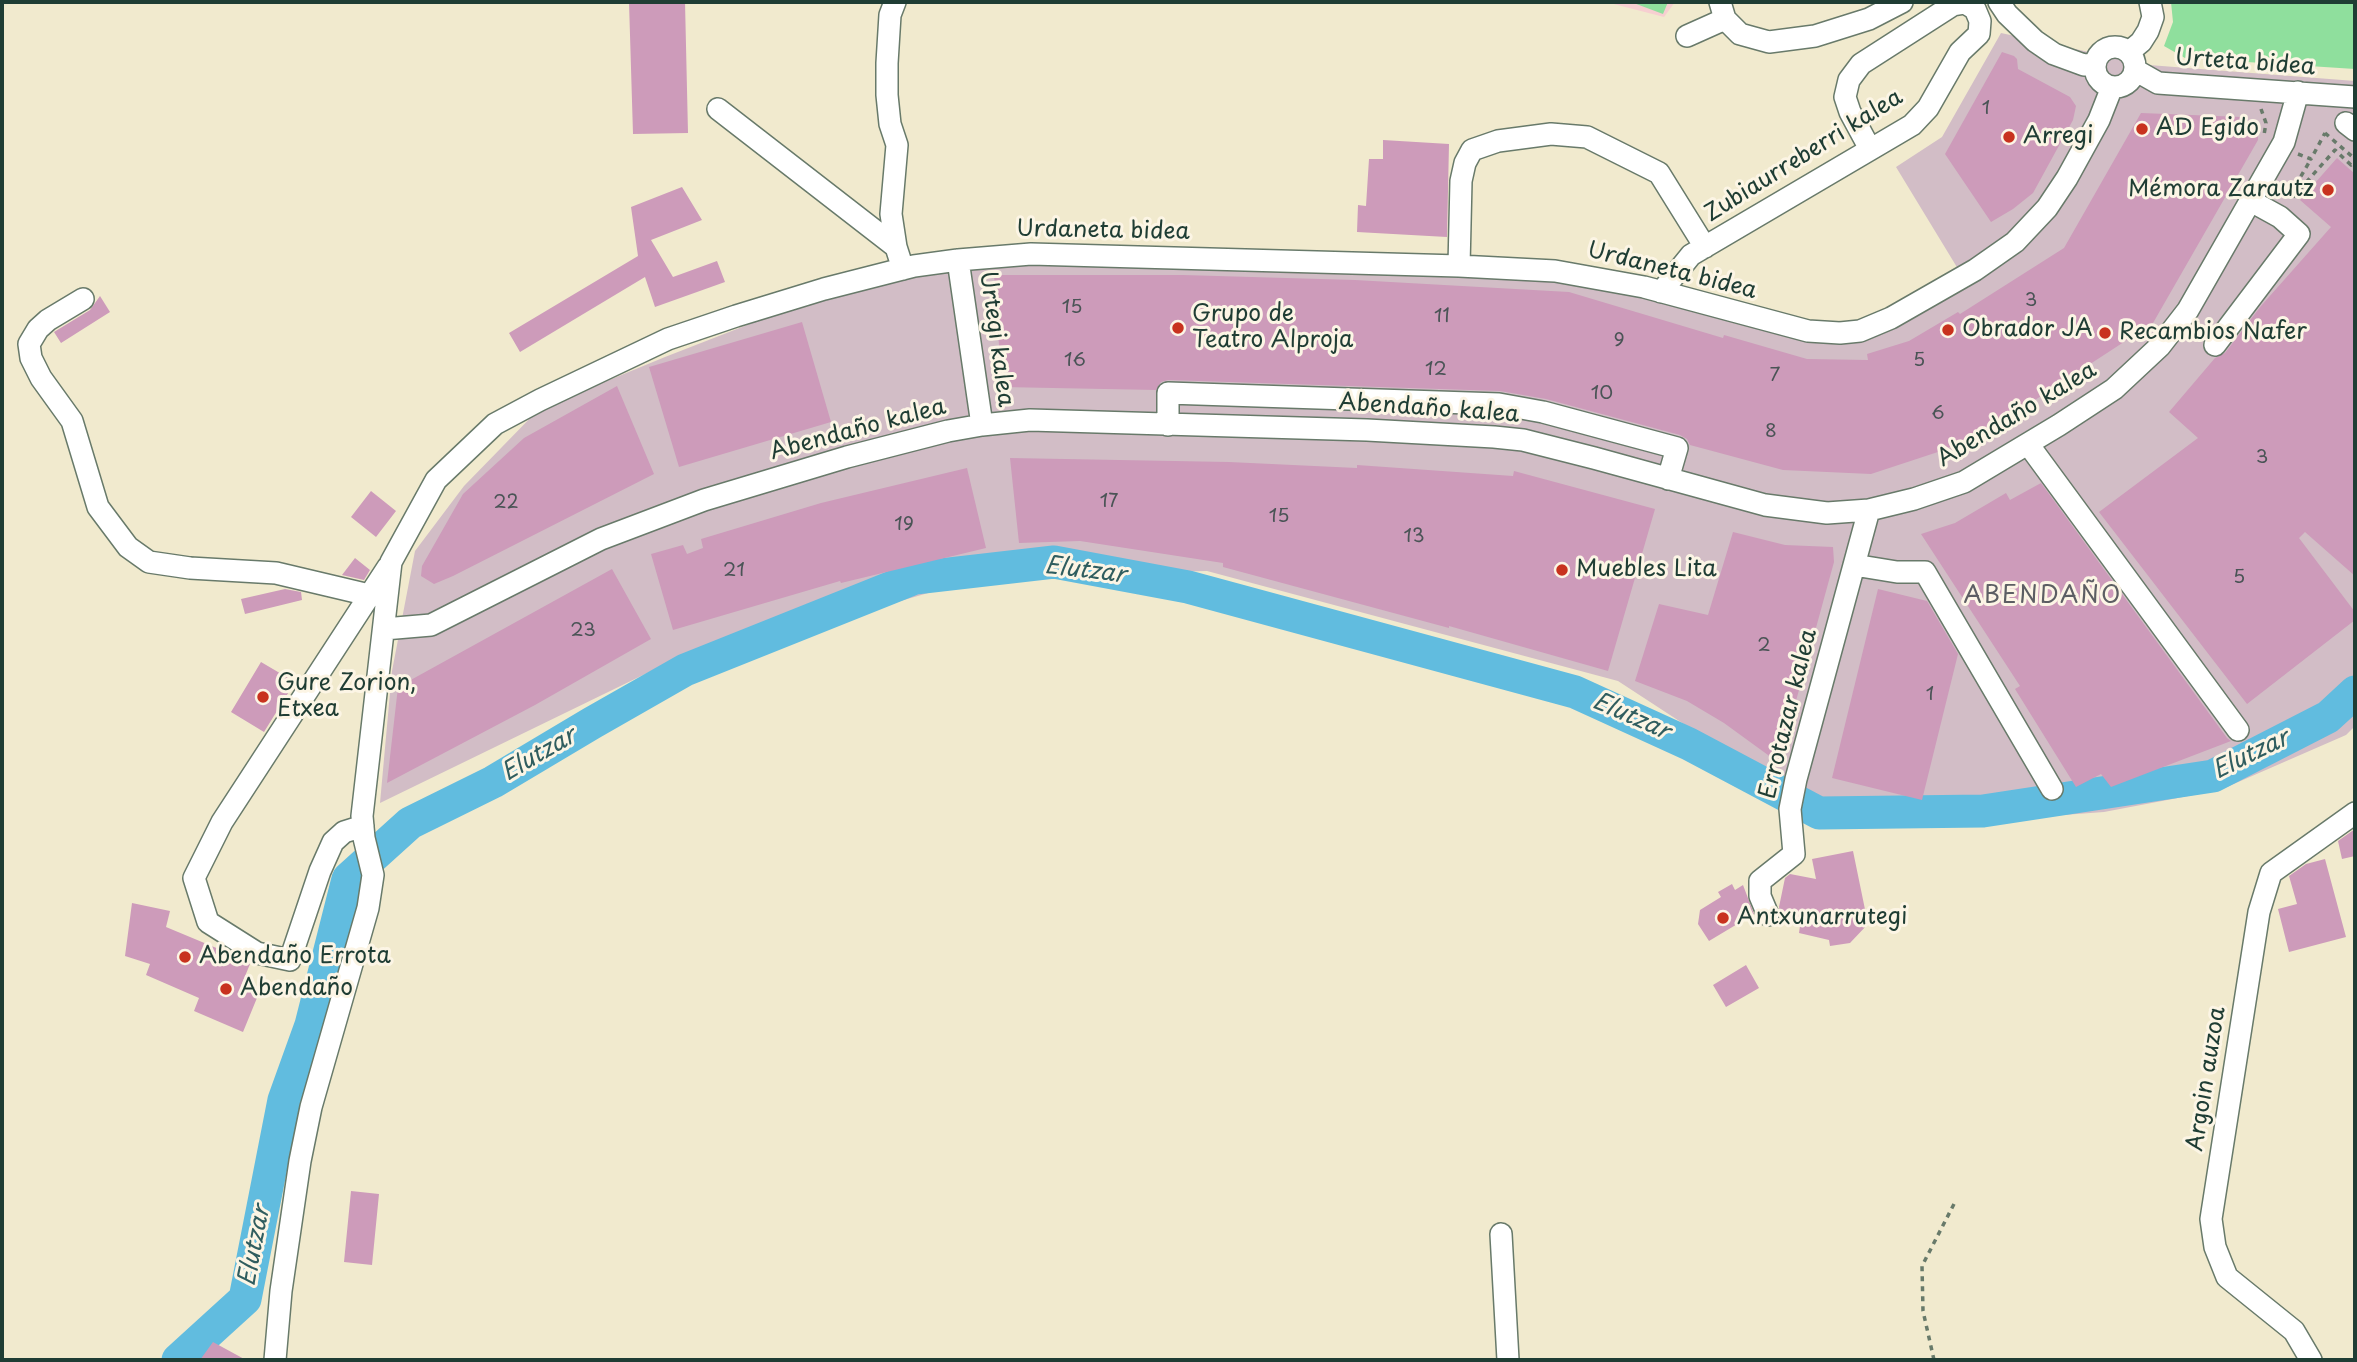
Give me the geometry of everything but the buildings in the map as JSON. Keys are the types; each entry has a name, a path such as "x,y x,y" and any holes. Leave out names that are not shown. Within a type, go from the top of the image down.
{"street":[{"path":"895,2 890,15 887,74 890,124 897,145 891,214 896,247 903,269"},
{"path":"1687,36 1722,10 1740,34 1769,42 1815,36 1869,19 1902,2"},
{"path":"1999,2 2007,14 2035,41 2054,54 2084,65 2095,64"},
{"path":"2132,61 2115,47 2106,49 2101,52 2095,64 2098,79 2112,87 2130,80 2132,61 2153,17 2150,2"},
{"name":"Zubiaurreberri kalea","path":"1661,292 1690,255 1912,125 1928,108 1961,52 1979,34 1980,20 1975,9 1965,3 1952,5 1861,64 1849,80 1845,97 1870,149"},
{"name":"Urteta bidea","path":"2132,61 2158,83 2355,97"},
{"name":"Urdaneta bidea","path":"275,1360 281,1291 300,1161 311,1107 368,908 373,875 362,816 391,562 436,480 495,424 668,339 824,289 903,269 958,260 1031,254 1555,271 1661,292 1808,331 1840,334 1860,331 1891,318 1995,257 2015,242 2047,208 2067,178 2099,120 2112,87"},
{"name":"Abendaño kalea","path":"384,629 431,625 601,539 704,500 848,457 982,425 1030,420 1494,437 1535,443 1765,505 1827,513 1869,510 1914,499 1964,482 2028,444 2114,389 2160,346 2188,310 2281,147 2298,92"},
{"path":"718,109 896,247"},
{"path":"1459,266 1461,181 1465,163 1472,150 1498,141 1551,134 1587,137 1659,173 1705,247"},
{"path":"2216,345 2299,234 2280,217 2251,201"},
{"name":"Urtegi kalea","path":"958,260 982,425"},
{"path":"83,299 38,329 29,344 31,358 41,378 72,421 98,507 128,547 149,562 190,568 276,573 369,596"},
{"path":"1168,425 1168,393 1499,404 1543,412 1677,448 1668,479"},
{"path":"2028,444 2238,730"},
{"name":"Errotazar kalea","path":"1768,915 1760,896 1760,881 1794,854 1790,809 1796,779 1869,510"},
{"path":"363,832 344,832 333,842 320,871 290,960 257,953 208,922 194,878 222,822 391,562"},
{"path":"1854,565 1897,572 1925,572 2052,789"},
{"name":"Argoin auzoa","path":"2311,1360 2294,1332 2227,1277 2215,1247 2211,1219 2259,912 2271,873 2355,813"},
{"path":"1501,1234 1508,1360"}],"path":[{"path":"2260,106 2266,123 2263,140 2311,159"},
{"path":"2325,134 2297,183 2293,197 2335,150 2351,165 2355,160"},
{"path":"1934,1360 1923,1311 1922,1266 1954,1204"}],"shaded area":[{"path":"1606,2 1675,2 1664,17"},
{"path":"2001,33 2149,65 2355,81 2355,726 2346,735 2220,790 2104,812 1914,826 1771,781 1618,681 1207,571 987,576 845,617 678,658 380,803 392,671 415,551 464,486 539,409 873,276 989,260 1587,281 1821,343 1870,337 1969,287 1896,167 1942,137"}],"green space":[{"path":"1631,2 1668,2 1663,14"},
{"path":"2171,2 2355,2 2355,69 2185,58 2164,46 2173,22"}],"waterway":[{"name":"Elutzar","path":"178,1360 245,1299 284,1100 311,1025 348,879 410,823 493,782 685,670 915,578 1054,562 1188,587 1575,692 1689,744 1819,813 1983,811 2213,776 2328,717 2355,692"}],"place":[{"name":"AD Egido","path":"2142,129"},
{"name":"Arregi","path":"2009,137"},
{"name":"Mémora Zarautz","path":"2328,190"},
{"name":"Grupo de Teatro Alproja","path":"1178,328"},
{"name":"Obrador JA","path":"1948,330"},
{"name":"Recambios Nafer","path":"2105,333"},
{"name":"Muebles Lita","path":"1562,570"},
{"name":"Gure Zorion, Etxea","path":"263,697"},
{"name":"Antxunarrutegi","path":"1723,918"},
{"name":"Abendaño Errota","path":"185,957"},
{"name":"Abendaño","path":"226,989"}],"district":[{"name":"ABENDAÑO","path":"2043,596"}]}
